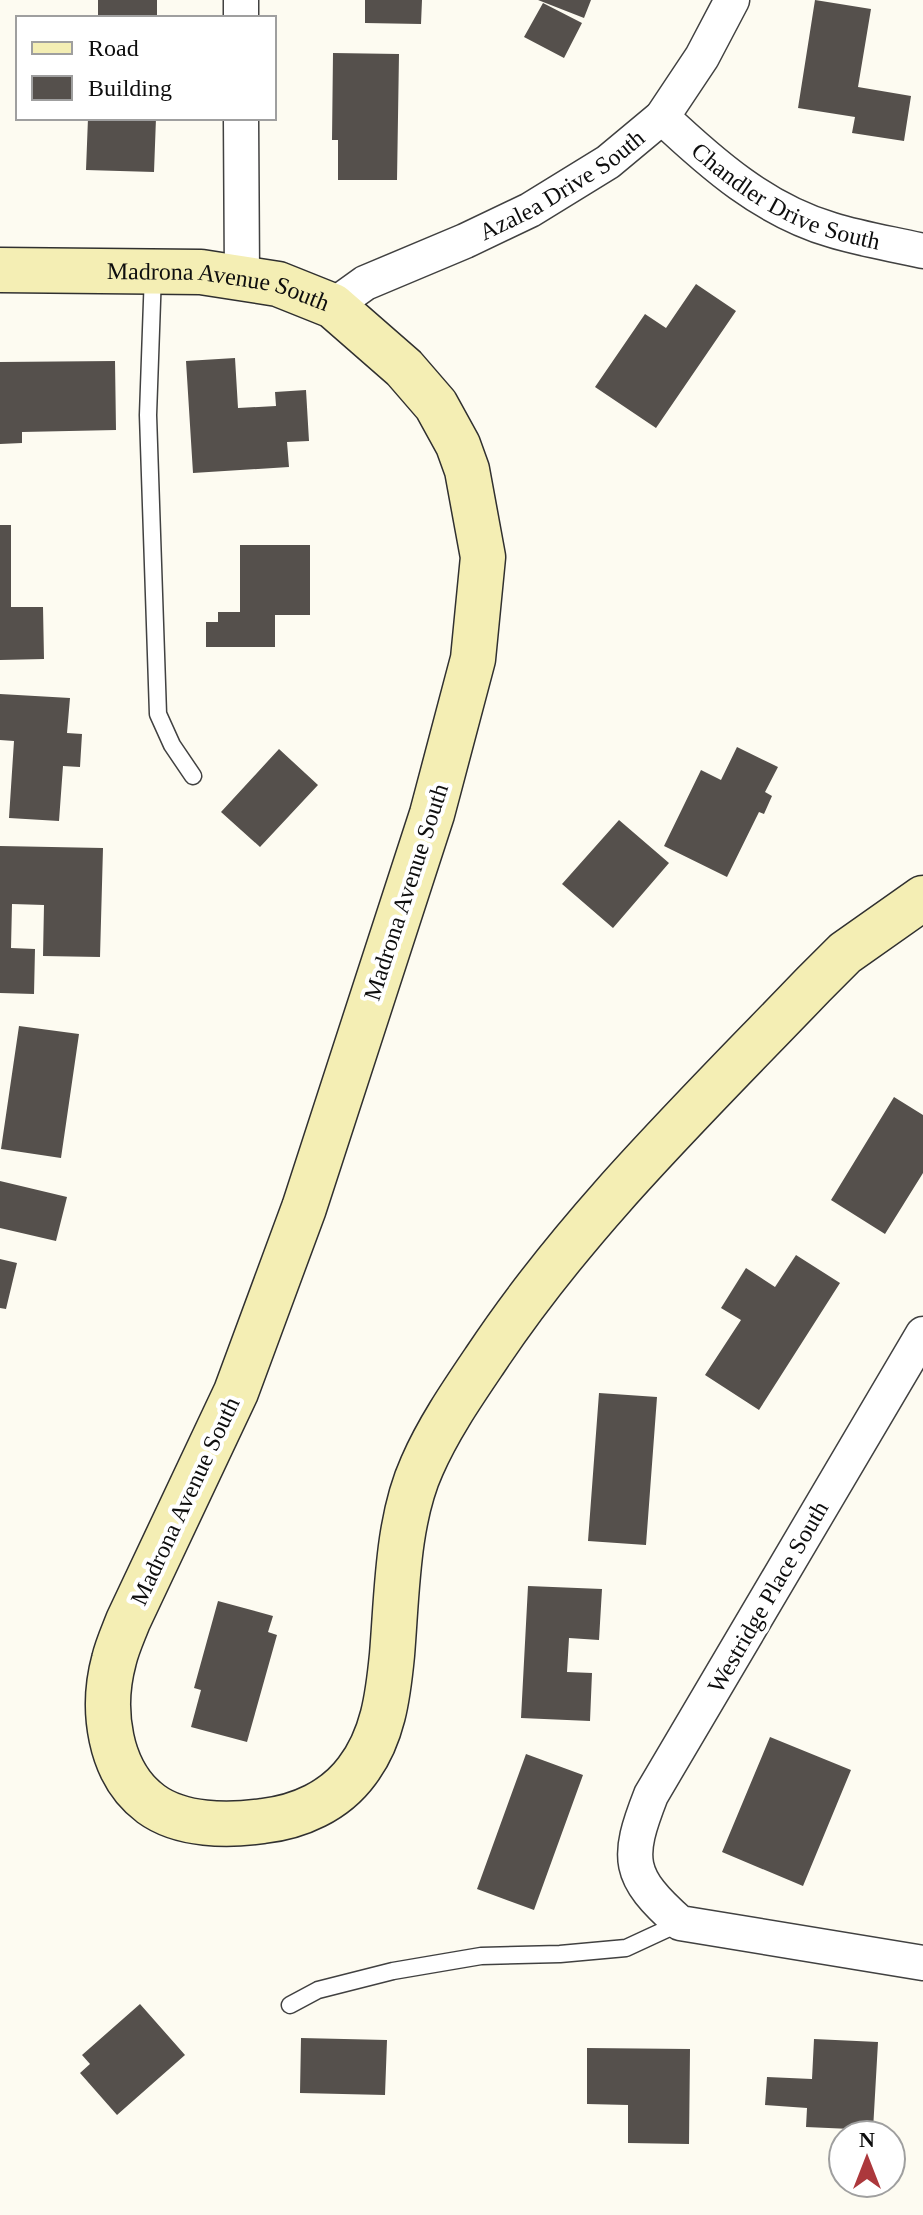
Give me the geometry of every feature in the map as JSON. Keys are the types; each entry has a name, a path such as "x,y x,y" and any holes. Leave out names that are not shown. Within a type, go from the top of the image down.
{"main road":[{"name":"Madrona Avenue South","path":"0,270 201,272 242,276 278,284 333,306 404,368 436,405 458,445 467,470 483,557 473,659 432,814 304,1208 236,1392 128,1621 114,1660 109,1693 109,1728 117,1758 131,1784 151,1804 175,1816 205,1822 237,1825 272,1820 312,1808 335,1795 357,1772 381,1725 388,1693 408,1509 421,1467 458,1400 514,1317 592,1217 845,953 923,898"}],"street":[{"name":"Azalea Drive South","path":"333,306 365,283 530,210 608,162 662,117 702,57 732,0"},
{"name":"Chandler Drive South","path":"662,117 712,164 773,206 830,230 923,251"},
{"path":"241,120 242,276"},
{"name":"Westridge Place South","path":"680,1923 657,1903 635,1869 635,1835 651,1795 923,1334"},
{"path":"680,1923 923,1963"}],"lane":[{"path":"153,271 148,415 158,714 172,745 193,776"},
{"path":"290,2005 318,1990 393,1971 481,1956 626,1948 680,1923"}],"building":[{"path":"98,0 157,0 157,16 98,16"},
{"path":"365,0 422,0 421,24 365,23"},
{"path":"538,0 591,0 584,18"},
{"path":"815,0 871,9 858,87 911,96 904,141 852,133 855,117 798,108"},
{"path":"543,3 582,23 564,58 524,37"},
{"path":"333,53 399,54 397,180 338,180 338,140 332,140"},
{"path":"88,120 156,120 154,172 86,170"},
{"path":"696,284 736,311 656,428 595,387 645,314 666,328"},
{"path":"235,358 238,408 276,406 275,392 306,390 309,441 287,442 289,467 193,473 186,361"},
{"path":"115,361 116,430 22,432 22,443 0,444 0,362"},
{"path":"0,525 11,525 11,607 43,607 44,659 0,660"},
{"path":"240,545 310,545 310,615 275,615 275,647 206,647 206,622 218,622 218,612 240,612"},
{"path":"0,694 70,698 67,733 82,734 80,767 63,766 59,821 9,818 14,741 0,740"},
{"path":"737,747 778,767 765,792 772,796 764,814 759,812 727,877 664,846 701,770 721,780"},
{"path":"279,749 318,785 260,847 221,812"},
{"path":"619,820 669,863 613,928 562,884"},
{"path":"0,846 103,848 100,957 43,956 44,905 12,904 11,948 35,949 34,994 0,993"},
{"path":"19,1026 79,1034 61,1158 1,1149"},
{"path":"894,1097 923,1115 923,1173 885,1234 831,1200"},
{"path":"0,1181 67,1197 56,1241 0,1228"},
{"path":"796,1255 840,1283 759,1410 705,1375 741,1320 721,1308 746,1268 775,1287"},
{"path":"0,1259 17,1263 6,1309 0,1308"},
{"path":"599,1393 657,1397 646,1545 588,1541"},
{"path":"528,1586 602,1589 599,1640 569,1638 567,1672 592,1673 590,1721 521,1718"},
{"path":"218,1601 273,1616 268,1632 277,1635 247,1742 191,1727 201,1690 194,1688"},
{"path":"770,1737 851,1770 803,1886 722,1852"},
{"path":"526,1754 583,1775 534,1910 477,1889"},
{"path":"140,2004 185,2055 117,2115 80,2073 90,2064 82,2055"},
{"path":"301,2038 387,2040 385,2095 300,2093"},
{"path":"814,2039 878,2042 874,2119 827,2119 827,2128 806,2127 807,2108 765,2105 767,2077 812,2079"},
{"path":"587,2048 690,2049 689,2144 628,2143 628,2105 587,2104"}]}
